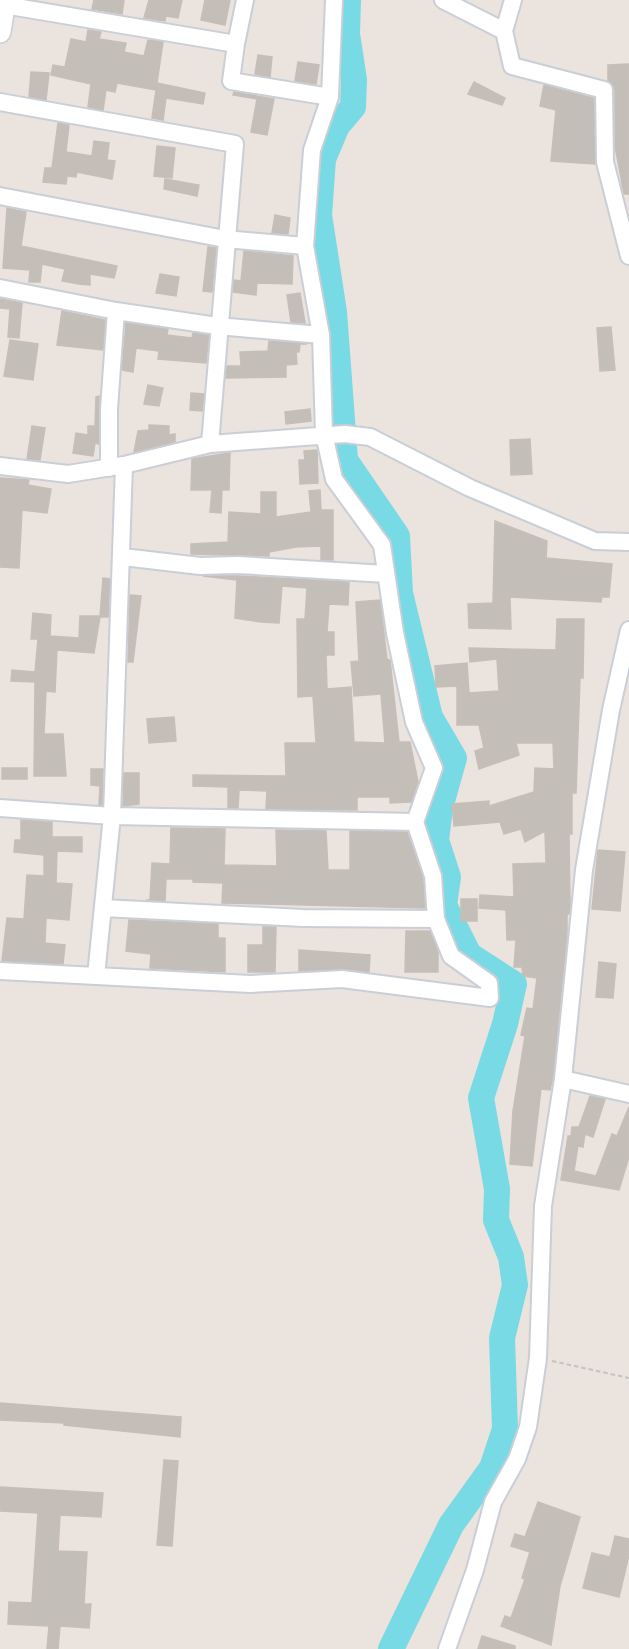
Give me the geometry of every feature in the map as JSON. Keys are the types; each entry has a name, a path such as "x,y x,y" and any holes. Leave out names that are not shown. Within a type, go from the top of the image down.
{"street":[{"path":"245,0 231,81 330,97"},
{"path":"0,971 250,984 342,979 490,998 489,983 451,956 436,919 433,876 415,822 434,768 414,722 395,633 382,544 334,479 334,434 321,335 305,246 312,150 330,97 334,0"},
{"path":"443,0 504,31"},
{"path":"513,0 504,31 512,66 604,90 605,162 629,256"},
{"path":"0,32 4,3 236,44"},
{"path":"0,102 235,144 217,327 210,444"},
{"path":"0,196 225,239 305,246"},
{"path":"0,288 116,311 217,327 321,335"},
{"path":"96,976 112,816 123,556 117,467 109,409 116,311"},
{"path":"0,466 68,474 117,467 210,444 334,434 370,438 470,488 596,541 629,542"},
{"path":"123,556 200,567 238,566 386,574"},
{"path":"447,1649 475,1570 493,1502 518,1459 528,1426 538,1358 543,1206 564,1079 584,870 611,710 629,630"},
{"path":"0,808 112,816 415,822"},
{"path":"103,908 303,918 436,919"},
{"path":"564,1079 629,1094"}],"path":[{"path":"538,1358 629,1378"}],"building":[{"path":"94,0 124,0 122,14 92,9"},
{"path":"149,0 182,0 178,18 166,16 165,21 144,18"},
{"path":"205,0 230,0 225,25 201,20"},
{"path":"88,30 101,32 99,39 126,43 124,52 144,56 148,40 163,42 157,83 205,93 203,104 166,98 163,120 152,118 156,90 117,83 115,92 106,90 103,110 88,107 91,84 51,75 53,65 65,67 71,39 86,42"},
{"path":"258,55 272,57 270,77 255,74"},
{"path":"298,62 319,65 316,84 295,81"},
{"path":"629,64 629,194 624,194 615,146 615,90 608,81 608,65"},
{"path":"31,72 49,73 46,100 29,97"},
{"path":"474,82 505,98 502,105 468,94"},
{"path":"544,85 594,98 595,164 551,161 556,110 540,106"},
{"path":"234,92 274,99 267,135 251,132 257,99 233,95"},
{"path":"58,123 69,125 66,152 92,156 94,141 109,143 107,160 115,161 112,179 77,172 76,177 67,176 66,184 43,182 45,168 52,168"},
{"path":"157,146 175,148 172,178 154,176"},
{"path":"165,179 199,185 197,196 164,189"},
{"path":"7,208 26,212 21,246 117,266 114,278 90,274 90,285 62,281 65,269 42,264 40,282 29,282 30,270 3,268"},
{"path":"275,215 290,218 288,234 272,233"},
{"path":"208,247 216,248 212,292 203,291"},
{"path":"244,251 293,256 292,284 257,283 256,295 233,292 234,280 241,281"},
{"path":"160,274 179,277 176,296 156,293"},
{"path":"300,293 305,323 291,322 287,295"},
{"path":"0,299 22,303 19,338 8,337 10,309 0,308"},
{"path":"62,311 105,320 103,350 57,345"},
{"path":"126,323 168,329 167,335 192,338 193,333 209,335 206,363 158,359 159,351 136,348 133,372 122,370"},
{"path":"611,327 615,370 600,371 597,328"},
{"path":"10,340 38,344 33,380 4,376"},
{"path":"269,341 307,344 300,344 299,352 296,352 297,364 286,365 286,377 226,378 227,366 241,366 240,352 268,351"},
{"path":"148,385 163,388 159,406 144,404"},
{"path":"191,393 204,394 202,411 190,410"},
{"path":"99,396 99,444 95,443 93,456 73,453 76,433 88,435 88,426 95,426 96,397"},
{"path":"310,409 311,421 286,424 285,412"},
{"path":"149,425 169,426 169,435 175,434 175,442 134,452 138,431 149,430"},
{"path":"32,426 45,428 40,460 27,459"},
{"path":"530,439 532,474 511,475 510,440"},
{"path":"317,450 318,483 300,484 299,460 305,460 304,451"},
{"path":"230,453 229,490 222,490 221,513 210,512 212,490 191,490 192,459"},
{"path":"0,478 29,480 28,485 51,489 47,513 22,510 19,568 0,567"},
{"path":"320,490 321,510 333,510 333,560 321,560 321,546 296,547 269,552 269,556 191,554 191,544 228,542 229,512 261,514 261,492 276,492 276,517 311,512 309,491"},
{"path":"495,521 547,541 546,558 612,564 609,597 602,597 601,602 510,597 511,629 469,628 468,604 493,603"},
{"path":"203,576 349,582 348,605 329,604 327,632 334,632 334,655 326,655 327,689 351,687 354,742 385,743 381,694 354,696 351,662 359,661 356,602 380,600 387,659 390,660 399,742 410,742 418,782 411,802 390,803 390,797 357,797 357,810 266,809 267,791 239,790 238,808 228,808 228,787 193,786 193,775 286,776 285,743 316,743 313,696 298,697 297,619 305,619 307,588 282,586 279,623 261,622 235,618 237,580"},
{"path":"103,578 110,579 108,617 100,617 94,653 57,650 55,692 46,691 44,734 63,734 66,776 34,776 35,682 11,681 12,670 35,672 38,639 31,639 33,613 51,615 50,636 79,638 80,616 100,616"},
{"path":"130,595 141,596 133,662 128,662"},
{"path":"557,619 584,619 583,678 580,678 576,793 572,793 572,834 569,834 570,906 569,914 567,914 553,1077 550,1090 541,1089 532,1166 510,1164 513,1111 525,1036 521,1035 527,1008 533,1009 537,978 523,976 522,967 514,967 516,940 507,940 506,910 479,908 480,895 514,897 513,864 546,863 545,831 525,842 521,829 504,834 500,822 454,826 452,804 489,801 489,806 534,792 535,768 554,769 553,743 516,743 519,755 479,769 475,751 484,748 479,725 457,725 457,686 436,687 435,666 467,663 469,693 499,691 497,659 470,662 469,648 556,650"},
{"path":"174,717 176,741 149,743 147,719"},
{"path":"2,768 27,768 27,779 2,779"},
{"path":"91,769 103,769 102,805 99,805 100,786 91,785"},
{"path":"124,773 139,773 139,804 123,806"},
{"path":"21,820 52,822 52,837 82,837 82,852 57,851 56,883 72,884 69,920 46,918 45,943 65,945 63,964 2,961 7,918 24,919 27,875 44,876 44,855 14,852 15,840 21,840"},
{"path":"171,828 225,829 224,865 277,866 276,830 326,831 328,870 350,870 350,831 407,832 423,878 425,908 222,903 223,883 193,882 193,879 166,879 165,901 146,900 150,900 152,863 170,864"},
{"path":"598,850 625,852 620,911 592,909"},
{"path":"461,899 477,899 477,921 461,921"},
{"path":"129,920 218,924 218,938 225,938 225,972 150,968 151,954 126,951"},
{"path":"263,927 276,927 275,972 248,972 248,945 263,945"},
{"path":"406,931 430,931 438,952 438,972 405,972"},
{"path":"299,950 370,955 369,972 342,969 299,971"},
{"path":"599,962 616,964 613,998 596,997"},
{"path":"590,1096 605,1099 593,1137 585,1134 583,1147 578,1146 574,1171 596,1176 612,1134 617,1136 629,1107 629,1157 619,1190 561,1180 568,1136 571,1136 572,1127 579,1127"},
{"path":"0,1403 181,1417 180,1437 64,1425 64,1423 0,1420"},
{"path":"164,1460 178,1461 172,1546 157,1545"},
{"path":"0,1487 103,1493 101,1517 60,1515 58,1551 87,1552 84,1604 91,1604 89,1628 60,1626 58,1649 47,1649 49,1626 8,1624 9,1602 32,1603 38,1513 0,1511"},
{"path":"538,1502 580,1517 560,1586 551,1645 501,1626 505,1616 511,1618 525,1579 522,1578 530,1552 511,1546 515,1534 525,1537"},
{"path":"615,1536 629,1539 629,1555 619,1597 583,1588 592,1553 610,1557"},
{"path":"482,1636 515,1646 515,1649 478,1649"}],"waterway":[{"path":"348,0 347,34 354,80 353,107 337,126 323,159 319,215 334,312 345,460 397,536 400,593 430,717 454,758 440,808 436,840 448,877 444,905 469,955 514,984 505,1024 481,1098 497,1189 496,1220 511,1257 515,1285 502,1338 505,1429 492,1468 451,1525 391,1649"}]}
